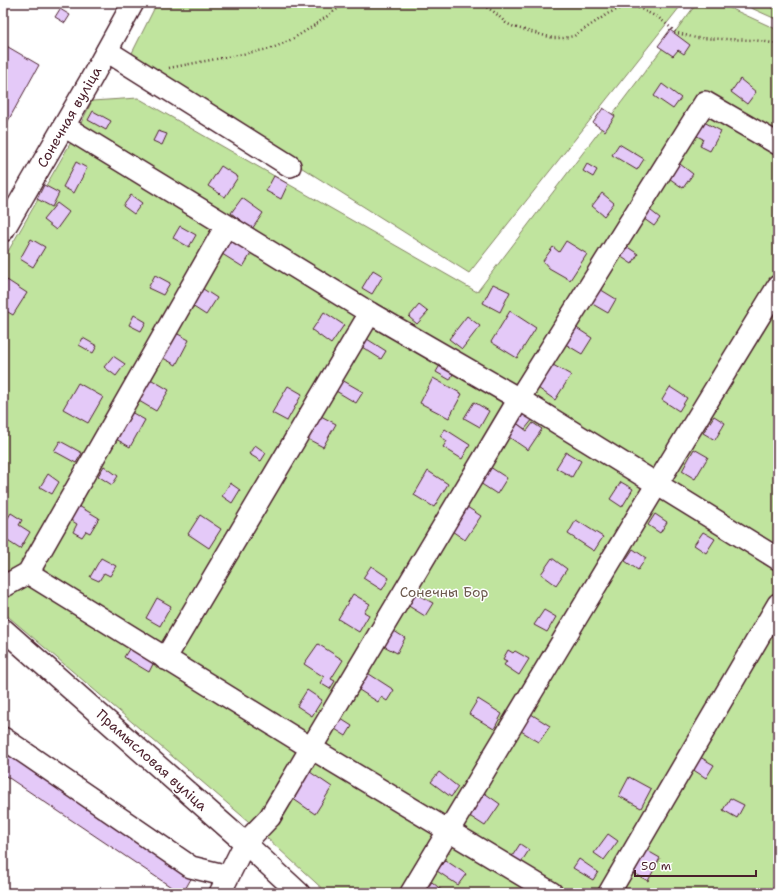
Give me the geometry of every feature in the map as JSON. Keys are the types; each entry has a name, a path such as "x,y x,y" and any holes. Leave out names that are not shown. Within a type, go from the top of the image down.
{"street":[{"name":"Сонечная вуліца","path":"3,231 133,3"},
{"path":"107,51 290,166"},
{"path":"3,738 191,867 224,885 245,843 270,817 519,399 705,102 778,144"},
{"path":"64,126 370,313 519,399 778,559"},
{"path":"3,587 28,573 226,226"},
{"path":"411,893 656,484 778,286"},
{"path":"165,659 370,313"},
{"path":"28,573 165,659 552,893"},
{"path":"609,893 778,604"},
{"name":"Прамысловая вуліца","path":"3,629 245,843 299,893"}],"path":[{"path":"141,72 202,62 269,49 281,45 317,24 346,3"},
{"path":"480,3 494,12 506,23 514,27 553,38 574,36 609,13 626,6 631,6 639,8 659,18 677,33 696,38 754,40 778,44"}],"green space":[{"path":"157,3 683,3 469,273 129,59"},
{"name":"Сонечны Бор","path":"697,3 719,3 778,30 778,893 327,893 255,827 3,612 3,260 74,137 92,101 138,98 477,292"},
{"path":"740,3 778,3 778,20"}],"building":[{"path":"60,9 70,15 65,23 55,17"},
{"path":"670,30 690,45 684,54 678,50 673,56 658,46"},
{"path":"3,44 39,65 3,130"},
{"path":"740,79 756,92 747,104 731,92"},
{"path":"662,84 681,98 673,109 654,96"},
{"path":"603,108 615,116 605,131 593,123"},
{"path":"93,111 111,121 106,130 88,120"},
{"path":"702,121 721,131 710,151 700,146 703,139 695,135"},
{"path":"158,131 167,134 162,145 153,141"},
{"path":"619,144 644,159 637,170 612,155"},
{"path":"676,161 693,174 683,188 666,176"},
{"path":"76,162 87,168 74,193 63,187"},
{"path":"587,164 597,170 593,177 583,171"},
{"path":"221,166 238,177 225,197 208,186"},
{"path":"274,176 288,184 281,199 266,191"},
{"path":"44,185 59,193 52,207 37,199"},
{"path":"602,193 614,203 604,216 592,206"},
{"path":"131,195 142,203 134,214 123,206"},
{"path":"242,198 263,213 252,229 231,213"},
{"path":"57,203 69,212 56,230 43,220"},
{"path":"646,207 660,218 654,226 640,216"},
{"path":"180,226 196,235 189,247 173,238"},
{"path":"230,236 253,250 243,267 219,252"},
{"path":"31,239 45,247 33,267 20,259"},
{"path":"566,241 587,254 570,280 549,268 543,261 553,247 559,252"},
{"path":"623,244 638,254 632,264 617,254"},
{"path":"373,270 383,276 372,294 362,288"},
{"path":"155,275 170,283 163,295 148,288"},
{"path":"7,280 27,293 13,315 3,309 3,286"},
{"path":"493,284 510,292 500,312 483,303"},
{"path":"200,287 217,298 206,315 189,304"},
{"path":"598,288 616,299 608,313 589,302"},
{"path":"419,305 428,312 417,324 409,317"},
{"path":"510,311 536,328 517,358 491,342"},
{"path":"324,312 344,325 331,344 312,330"},
{"path":"134,315 146,322 141,331 129,325"},
{"path":"467,316 480,326 462,349 449,339"},
{"path":"572,325 592,338 582,354 562,342"},
{"path":"176,333 189,340 176,365 163,358"},
{"path":"83,338 97,346 93,353 79,345"},
{"path":"367,339 386,351 381,359 362,347"},
{"path":"113,356 125,364 116,376 104,367"},
{"path":"442,362 455,369 450,380 436,372"},
{"path":"553,365 571,375 555,400 538,388"},
{"path":"147,377 169,390 156,411 134,398"},
{"path":"433,378 462,394 449,418 420,403"},
{"path":"342,380 363,392 356,403 336,391"},
{"path":"78,383 103,397 88,423 63,409"},
{"path":"288,386 302,394 287,421 272,413"},
{"path":"670,387 687,398 679,411 662,400"},
{"path":"474,402 489,411 480,427 464,418"},
{"path":"131,412 145,420 130,447 116,439"},
{"path":"522,412 533,419 525,429 515,422"},
{"path":"319,415 336,424 323,447 306,438"},
{"path":"714,416 725,423 715,440 703,433"},
{"path":"515,422 527,431 533,423 542,429 528,450 506,435"},
{"path":"445,429 470,445 462,459 443,447 447,441 440,436"},
{"path":"60,441 82,453 76,463 54,451"},
{"path":"255,445 266,453 261,461 249,454"},
{"path":"694,449 708,457 695,479 682,471"},
{"path":"566,452 581,461 572,477 556,468"},
{"path":"104,466 118,476 112,485 98,476"},
{"path":"490,467 507,478 497,494 480,483"},
{"path":"428,471 448,484 434,507 414,495"},
{"path":"48,474 59,482 52,494 40,487"},
{"path":"621,482 633,489 622,507 610,499"},
{"path":"230,483 240,490 232,503 222,496"},
{"path":"77,505 99,518 90,533 86,531 82,537 73,532 77,524 69,519"},
{"path":"467,507 481,516 465,540 452,531"},
{"path":"11,513 22,520 19,525 30,532 20,549 3,538 3,526"},
{"path":"655,514 667,522 660,533 648,525"},
{"path":"200,515 221,529 209,548 188,534"},
{"path":"576,520 603,537 594,551 568,534"},
{"path":"703,532 715,539 706,553 694,545"},
{"path":"633,549 646,558 638,570 625,561"},
{"path":"101,558 116,566 110,576 104,573 99,581 90,577"},
{"path":"552,558 567,569 556,585 541,574"},
{"path":"371,566 389,578 382,590 363,578"},
{"path":"414,593 433,603 425,616 407,605"},
{"path":"353,594 370,604 364,612 369,615 359,632 338,619"},
{"path":"157,598 171,606 160,626 146,618"},
{"path":"544,610 556,617 547,632 534,625"},
{"path":"391,629 405,638 397,653 382,645"},
{"path":"318,644 343,660 331,679 335,681 330,689 320,683 324,677 304,664"},
{"path":"131,646 155,660 149,672 124,657"},
{"path":"508,650 513,653 515,651 529,659 519,675 504,665 507,661 503,659"},
{"path":"366,672 394,690 387,701 381,697 378,702 356,688"},
{"path":"307,690 322,700 312,716 297,706"},
{"path":"478,699 502,714 494,729 469,714"},
{"path":"531,714 550,726 539,742 521,731"},
{"path":"341,719 352,726 346,736 335,729"},
{"path":"3,748 192,877 183,893 180,893 3,774"},
{"path":"700,757 714,765 706,778 692,769"},
{"path":"307,770 332,787 315,814 289,796"},
{"path":"439,772 458,787 451,797 431,782"},
{"path":"629,777 651,789 641,808 619,796"},
{"path":"483,792 500,804 485,826 468,815"},
{"path":"730,798 744,805 737,818 723,810"},
{"path":"608,834 618,841 604,860 594,853"},
{"path":"520,844 529,850 520,864 511,858"},
{"path":"646,850 660,858 648,881 634,873"},
{"path":"579,859 598,872 593,880 573,868"},
{"path":"445,860 466,874 458,885 437,871"},
{"path":"432,882 445,893 423,893"}]}
